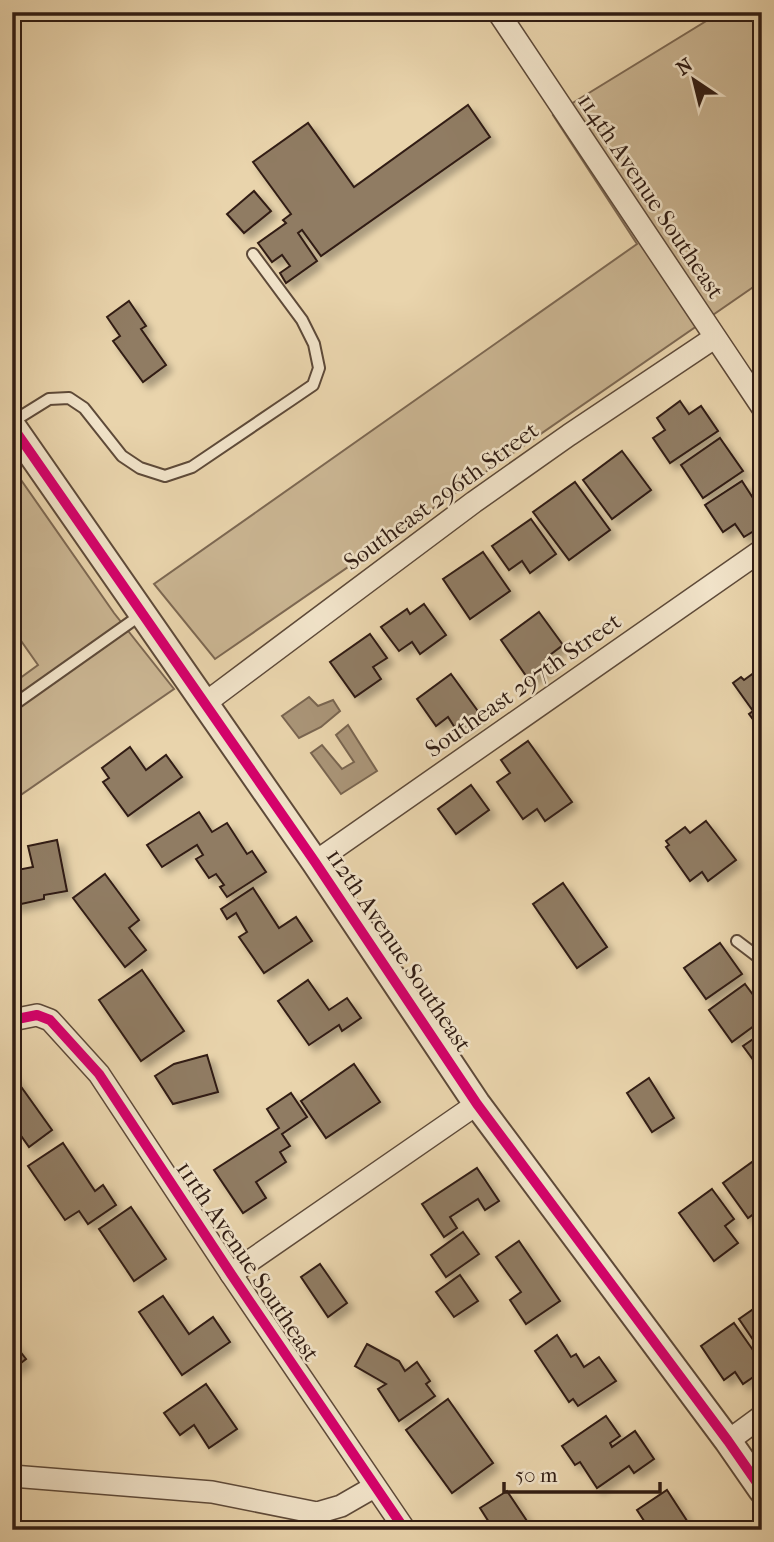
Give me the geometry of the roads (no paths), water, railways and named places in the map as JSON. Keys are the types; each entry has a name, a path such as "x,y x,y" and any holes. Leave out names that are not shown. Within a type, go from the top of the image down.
{"street":[{"name":"114th Avenue Southeast","path":"498,12 762,407"},
{"name":"Southeast 296th Street","path":"204,704 485,494 714,338"},
{"name":"112th Avenue Southeast","path":"12,424 315,862 477,1104 762,1490"},
{"name":"Southeast 297th Street","path":"315,862 762,550"},
{"name":"111th Avenue Southeast","path":"12,1020 37,1015 50,1020 99,1074 405,1530"},
{"path":"231,1274 477,1104"},
{"path":"728,1441 762,1416"},
{"path":"12,1476 212,1492 317,1513 341,1506 374,1486"}],"lane":[{"path":"12,424 48,399 69,398 84,408 122,456 140,468 165,476 192,467 313,385 319,368 314,344 302,320 253,254"},
{"path":"12,706 142,614"},
{"path":"737,941 762,960"}]}
